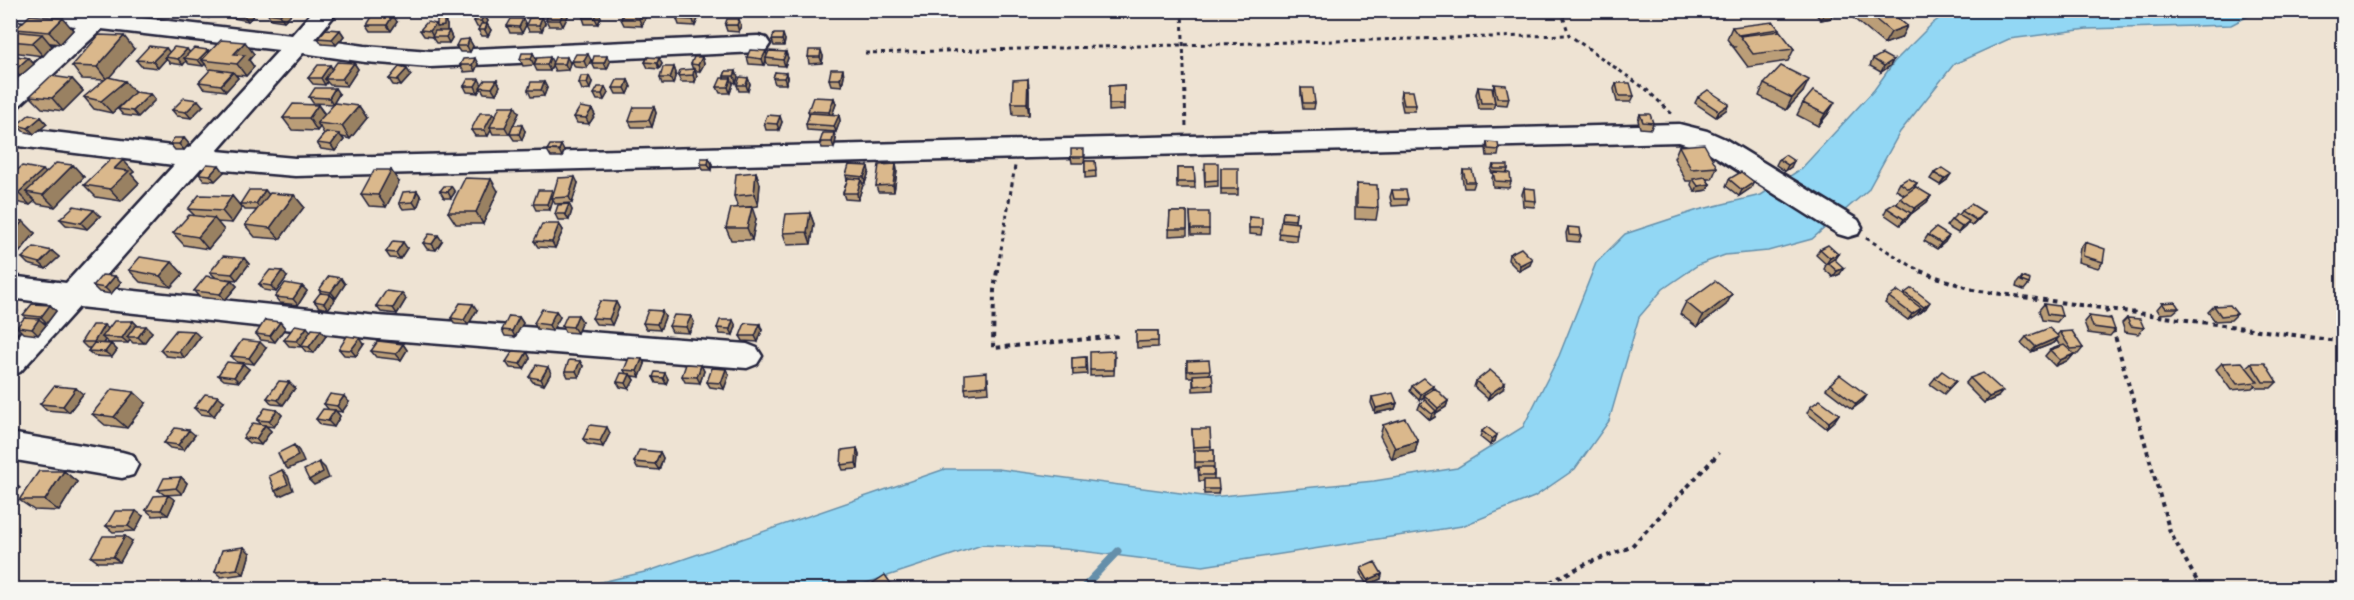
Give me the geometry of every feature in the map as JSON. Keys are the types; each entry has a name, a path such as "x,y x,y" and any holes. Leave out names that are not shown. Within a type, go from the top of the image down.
{"street":[{"path":"10,364 328,10"},
{"path":"10,12 102,16 365,54 430,59 758,44"},
{"path":"10,100 102,16"},
{"path":"10,136 195,158 312,167 1679,134 1708,141 1848,227"},
{"path":"10,287 421,332 747,356"},
{"path":"10,446 122,465"}],"path":[{"path":"1182,10 1187,146"},
{"path":"1561,10 1569,35 1662,103 1680,125 1679,134"},
{"path":"865,53 1184,43 1569,35"},
{"path":"1017,150 994,290 993,348 1119,336"},
{"path":"1848,227 1925,274 1953,285 2343,342"},
{"path":"2106,309 2170,532 2202,590"},
{"path":"1534,590 1588,563 1631,547 1719,453"}],"water":[{"path":"1950,11 2258,11 2231,25 2087,29 2009,39 1954,64 1900,132 1868,190 1812,239 1768,251 1725,255 1698,265 1663,289 1639,317 1609,421 1575,469 1534,497 1462,526 1203,566 1065,549 982,545 848,589 567,590 649,571 945,469 998,469 1211,497 1374,481 1457,468 1523,427 1559,356 1596,263 1625,234 1698,210 1761,195 1801,169 1874,90 1894,62 1933,23"}],"building":[{"path":"269,10 284,10 280,15 267,13"},
{"path":"550,10 564,10 560,20 546,20"},
{"path":"625,10 643,10 639,19 621,19"},
{"path":"681,10 697,10 693,20 677,19"},
{"path":"1821,10 1834,10 1834,11 1824,14"},
{"path":"1864,10 1888,10 1907,26 1891,32"},
{"path":"586,11 598,11 595,18 583,18"},
{"path":"30,15 63,18 49,32 16,29"},
{"path":"373,15 393,15 387,25 367,25"},
{"path":"477,15 484,15 481,21 474,21"},
{"path":"542,17 539,25 526,25 529,18"},
{"path":"444,19 444,26 437,27 437,20"},
{"path":"511,19 523,19 519,27 507,26"},
{"path":"727,19 739,19 737,25 725,25"},
{"path":"427,22 436,24 430,31 420,30"},
{"path":"1773,22 1779,29 1738,35 1732,27"},
{"path":"481,24 487,24 485,30 478,30"},
{"path":"326,29 340,30 332,39 318,38"},
{"path":"12,31 42,34 32,43 10,41"},
{"path":"435,31 449,31 446,37 432,37"},
{"path":"1780,31 1794,49 1753,54 1740,36"},
{"path":"774,34 783,34 782,40 772,40"},
{"path":"99,35 124,36 97,67 72,66"},
{"path":"469,39 467,46 456,46 459,40"},
{"path":"221,40 245,42 234,54 245,55 237,64 202,60"},
{"path":"149,46 166,48 153,61 136,60"},
{"path":"174,47 187,49 178,59 165,57"},
{"path":"194,48 208,50 198,60 184,58"},
{"path":"750,50 766,51 762,59 747,57"},
{"path":"809,50 821,50 820,57 808,57"},
{"path":"769,51 786,52 783,60 766,58"},
{"path":"522,53 533,53 531,59 520,59"},
{"path":"576,54 588,54 584,61 572,61"},
{"path":"1882,54 1893,60 1884,66 1873,59"},
{"path":"10,55 28,58 15,70 10,69"},
{"path":"594,56 607,56 604,63 592,63"},
{"path":"550,57 547,65 534,65 537,58"},
{"path":"555,57 567,57 565,64 552,64"},
{"path":"648,57 659,58 657,63 645,62"},
{"path":"694,57 702,57 698,65 691,64"},
{"path":"475,58 472,65 460,65 463,59"},
{"path":"337,62 354,63 342,79 325,79"},
{"path":"318,65 330,65 321,78 308,78"},
{"path":"1781,66 1809,80 1792,98 1764,84"},
{"path":"399,67 407,69 397,80 389,79"},
{"path":"663,67 674,67 670,78 660,78"},
{"path":"211,69 233,72 221,85 199,82"},
{"path":"694,69 693,75 678,76 680,70"},
{"path":"831,69 843,69 840,79 829,79"},
{"path":"726,71 736,71 734,76 724,76"},
{"path":"775,72 786,73 784,78 773,78"},
{"path":"51,76 72,79 52,98 30,96"},
{"path":"581,76 589,76 587,83 579,83"},
{"path":"108,77 125,81 101,101 84,97"},
{"path":"740,77 748,78 746,85 737,85"},
{"path":"721,78 731,78 728,87 717,87"},
{"path":"468,79 479,79 475,86 464,86"},
{"path":"1028,79 1027,103 1012,103 1013,80"},
{"path":"485,80 497,80 492,88 480,87"},
{"path":"617,80 628,80 625,88 613,88"},
{"path":"531,82 544,82 541,90 528,90"},
{"path":"1616,83 1630,83 1634,96 1619,96"},
{"path":"1494,84 1506,85 1509,98 1497,98"},
{"path":"1124,85 1124,104 1109,104 1109,86"},
{"path":"598,87 605,87 602,94 594,94"},
{"path":"1478,87 1492,88 1495,103 1481,103"},
{"path":"315,88 335,88 329,98 309,97"},
{"path":"1301,88 1313,88 1315,103 1303,103"},
{"path":"1708,90 1729,104 1719,111 1698,97"},
{"path":"1401,91 1413,91 1416,105 1404,105"},
{"path":"1813,91 1835,102 1825,114 1803,103"},
{"path":"135,92 150,94 133,111 118,109"},
{"path":"813,97 834,98 829,112 808,111"},
{"path":"184,98 198,100 186,112 172,110"},
{"path":"335,103 359,106 342,126 317,123"},
{"path":"293,104 318,105 309,118 283,118"},
{"path":"500,106 515,106 505,127 490,127"},
{"path":"580,107 592,109 586,118 574,117"},
{"path":"634,107 654,107 649,120 629,121"},
{"path":"480,113 493,113 484,130 471,130"},
{"path":"810,113 839,115 834,126 806,124"},
{"path":"30,114 41,117 28,128 17,125"},
{"path":"1640,114 1650,114 1653,123 1643,122"},
{"path":"767,115 780,116 777,124 764,123"},
{"path":"513,125 522,125 519,134 510,134"},
{"path":"326,132 339,134 331,145 317,143"},
{"path":"823,133 834,133 832,142 820,142"},
{"path":"174,138 184,138 179,144 170,144"},
{"path":"1487,142 1498,143 1499,150 1488,149"},
{"path":"1704,144 1717,167 1691,169 1679,146"},
{"path":"550,145 561,145 559,150 547,150"},
{"path":"1071,149 1084,149 1084,157 1071,157"},
{"path":"1785,155 1794,161 1788,165 1779,159"},
{"path":"112,158 123,160 114,169 129,171 110,189 84,185"},
{"path":"701,158 709,158 708,164 701,164"},
{"path":"1085,161 1095,161 1096,171 1085,172"},
{"path":"56,163 73,165 43,195 26,192"},
{"path":"1205,163 1218,163 1218,180 1205,181"},
{"path":"207,164 219,165 210,175 199,174"},
{"path":"896,164 893,185 876,186 879,165"},
{"path":"849,165 868,166 864,177 846,175"},
{"path":"1493,165 1508,165 1508,169 1494,169"},
{"path":"22,166 43,170 18,193 10,192 10,177"},
{"path":"1177,168 1194,168 1195,182 1177,182"},
{"path":"1221,168 1238,168 1238,189 1221,189"},
{"path":"1942,168 1951,174 1944,179 1934,173"},
{"path":"374,170 391,170 378,195 361,194"},
{"path":"1463,170 1472,170 1475,182 1466,182"},
{"path":"756,172 754,194 734,196 736,174"},
{"path":"1493,172 1510,173 1511,182 1495,181"},
{"path":"1741,172 1754,182 1742,190 1729,179"},
{"path":"575,177 569,197 552,198 558,178"},
{"path":"1705,177 1710,184 1698,186 1693,179"},
{"path":"465,178 491,179 476,212 448,212"},
{"path":"848,178 861,179 857,193 843,193"},
{"path":"1908,178 1917,183 1909,189 1900,183"},
{"path":"1357,184 1377,185 1378,208 1357,207"},
{"path":"444,186 451,186 448,192 440,191"},
{"path":"1916,187 1931,196 1915,208 1900,198"},
{"path":"1524,188 1535,189 1536,201 1525,200"},
{"path":"249,190 265,190 256,204 240,204"},
{"path":"538,190 552,190 547,204 533,204"},
{"path":"1392,190 1406,190 1408,199 1394,199"},
{"path":"417,191 413,202 399,203 403,192"},
{"path":"270,193 294,195 270,228 245,225"},
{"path":"199,195 232,196 222,211 188,209"},
{"path":"1895,203 1911,213 1904,219 1887,208"},
{"path":"569,204 565,214 555,214 558,205"},
{"path":"1971,204 1984,212 1976,220 1962,211"},
{"path":"74,206 94,210 81,223 60,219"},
{"path":"752,207 747,228 726,228 731,208"},
{"path":"1170,212 1187,212 1187,229 1169,229"},
{"path":"1190,212 1209,212 1209,229 1191,229"},
{"path":"1283,212 1296,213 1295,220 1282,219"},
{"path":"810,213 807,232 783,233 786,214"},
{"path":"1957,214 1969,221 1962,227 1951,220"},
{"path":"189,215 214,218 198,237 173,233"},
{"path":"1249,217 1262,218 1262,228 1249,228"},
{"path":"10,220 23,221 10,236"},
{"path":"1281,221 1298,223 1297,235 1279,233"},
{"path":"542,224 559,224 552,242 534,241"},
{"path":"1568,227 1580,228 1581,236 1569,235"},
{"path":"1936,228 1949,236 1941,243 1928,235"},
{"path":"429,234 438,235 432,244 423,243"},
{"path":"393,241 403,242 396,253 386,252"},
{"path":"2085,242 2105,249 2103,262 2083,256"},
{"path":"1828,245 1838,254 1830,258 1820,249"},
{"path":"34,247 52,251 40,263 22,258"},
{"path":"1521,248 1532,259 1520,265 1509,254"},
{"path":"223,256 244,258 232,274 210,272"},
{"path":"140,257 172,262 160,276 129,270"},
{"path":"1834,259 1844,268 1837,271 1828,263"},
{"path":"270,270 282,271 271,286 259,284"},
{"path":"102,275 115,276 105,288 93,286"},
{"path":"206,276 231,280 220,294 194,291"},
{"path":"329,276 341,278 331,292 319,290"},
{"path":"2022,277 2030,280 2029,284 2021,281"},
{"path":"1715,281 1732,294 1703,316 1686,302"},
{"path":"285,283 302,286 293,299 275,297"},
{"path":"1912,288 1930,302 1924,307 1905,293"},
{"path":"386,291 402,293 393,308 376,306"},
{"path":"1898,291 1921,308 1912,314 1889,297"},
{"path":"320,293 330,294 324,303 314,301"},
{"path":"600,301 616,302 609,319 592,318"},
{"path":"2175,302 2179,308 2166,308 2162,303"},
{"path":"460,303 473,304 464,320 451,318"},
{"path":"32,304 50,305 41,317 23,315"},
{"path":"2044,304 2059,306 2062,316 2047,314"},
{"path":"2230,305 2237,314 2221,316 2214,306"},
{"path":"542,309 556,311 549,325 534,323"},
{"path":"648,310 662,311 657,324 643,323"},
{"path":"567,315 578,315 573,327 562,326"},
{"path":"674,315 691,316 686,327 669,326"},
{"path":"509,316 519,317 512,331 502,330"},
{"path":"2089,316 2111,319 2115,330 2093,327"},
{"path":"24,318 39,319 32,329 17,327"},
{"path":"2127,318 2140,319 2144,328 2131,326"},
{"path":"265,320 280,322 270,336 256,334"},
{"path":"720,320 733,320 730,329 717,328"},
{"path":"114,321 133,321 122,338 102,337"},
{"path":"745,323 760,324 755,336 740,336"},
{"path":"92,325 104,325 94,342 81,342"},
{"path":"295,325 307,327 297,341 284,340"},
{"path":"135,326 146,326 138,337 127,337"},
{"path":"2049,328 2059,337 2036,347 2026,337"},
{"path":"312,329 321,330 309,347 301,346"},
{"path":"176,330 194,331 179,352 160,350"},
{"path":"1136,331 1158,331 1158,341 1136,342"},
{"path":"2072,331 2083,348 2071,349 2060,332"},
{"path":"347,336 360,338 351,350 339,349"},
{"path":"242,340 260,342 249,358 231,356"},
{"path":"378,341 403,344 396,354 371,351"},
{"path":"94,343 111,344 105,352 88,351"},
{"path":"2064,345 2074,354 2060,360 2050,350"},
{"path":"513,351 527,352 520,364 506,362"},
{"path":"1114,351 1114,370 1090,370 1090,352"},
{"path":"1086,357 1086,368 1072,369 1072,358"},
{"path":"629,358 642,359 637,371 624,370"},
{"path":"569,360 580,361 576,371 565,371"},
{"path":"1209,360 1210,370 1187,371 1187,361"},
{"path":"227,362 243,364 234,377 218,375"},
{"path":"2242,362 2258,382 2237,384 2222,363"},
{"path":"2251,363 2265,363 2277,382 2263,382"},
{"path":"686,364 701,365 697,377 682,376"},
{"path":"536,365 548,367 541,379 529,377"},
{"path":"712,368 726,369 721,383 707,382"},
{"path":"1490,370 1505,383 1490,394 1476,381"},
{"path":"1942,371 1956,381 1949,388 1935,378"},
{"path":"655,372 665,373 663,378 653,377"},
{"path":"987,372 987,386 965,388 965,374"},
{"path":"621,373 630,374 626,383 617,382"},
{"path":"1983,373 2003,391 1989,397 1970,378"},
{"path":"1212,374 1213,384 1194,386 1193,375"},
{"path":"1840,375 1867,395 1856,404 1830,384"},
{"path":"1424,378 1433,386 1421,394 1412,386"},
{"path":"279,381 289,382 278,400 267,398"},
{"path":"54,386 76,388 63,406 40,404"},
{"path":"1435,388 1448,401 1438,408 1424,395"},
{"path":"112,389 134,392 114,417 92,414"},
{"path":"1393,393 1397,403 1376,408 1372,397"},
{"path":"205,394 218,396 208,410 194,408"},
{"path":"330,394 344,396 337,406 324,404"},
{"path":"1425,400 1436,411 1432,414 1420,404"},
{"path":"1820,400 1839,414 1829,422 1810,407"},
{"path":"265,408 277,410 269,421 257,420"},
{"path":"323,409 335,410 328,421 316,419"},
{"path":"1405,418 1418,441 1395,448 1383,425"},
{"path":"253,423 265,425 256,439 243,438"},
{"path":"590,425 607,427 600,441 583,439"},
{"path":"1487,427 1497,435 1492,439 1482,431"},
{"path":"175,428 189,430 178,445 164,443"},
{"path":"1192,429 1210,429 1211,446 1193,447"},
{"path":"294,445 298,456 283,464 278,453"},
{"path":"857,448 856,463 841,465 842,450"},
{"path":"639,450 660,452 655,464 634,462"},
{"path":"1195,450 1214,450 1214,462 1195,462"},
{"path":"319,462 323,472 309,480 304,470"},
{"path":"1198,467 1213,467 1214,475 1199,475"},
{"path":"282,470 288,484 275,491 269,476"},
{"path":"39,471 64,471 45,500 19,500"},
{"path":"181,477 176,488 158,490 164,478"},
{"path":"1204,479 1218,479 1219,489 1204,489"},
{"path":"168,495 161,510 146,510 154,496"},
{"path":"115,511 136,511 128,526 106,526"},
{"path":"103,536 125,536 113,557 91,557"},
{"path":"244,547 237,569 215,572 222,550"},
{"path":"1375,562 1382,574 1368,580 1361,568"},
{"path":"885,575 892,585 885,590 877,590 873,583"}],"waterway":[{"path":"1081,590 1118,551"}]}
